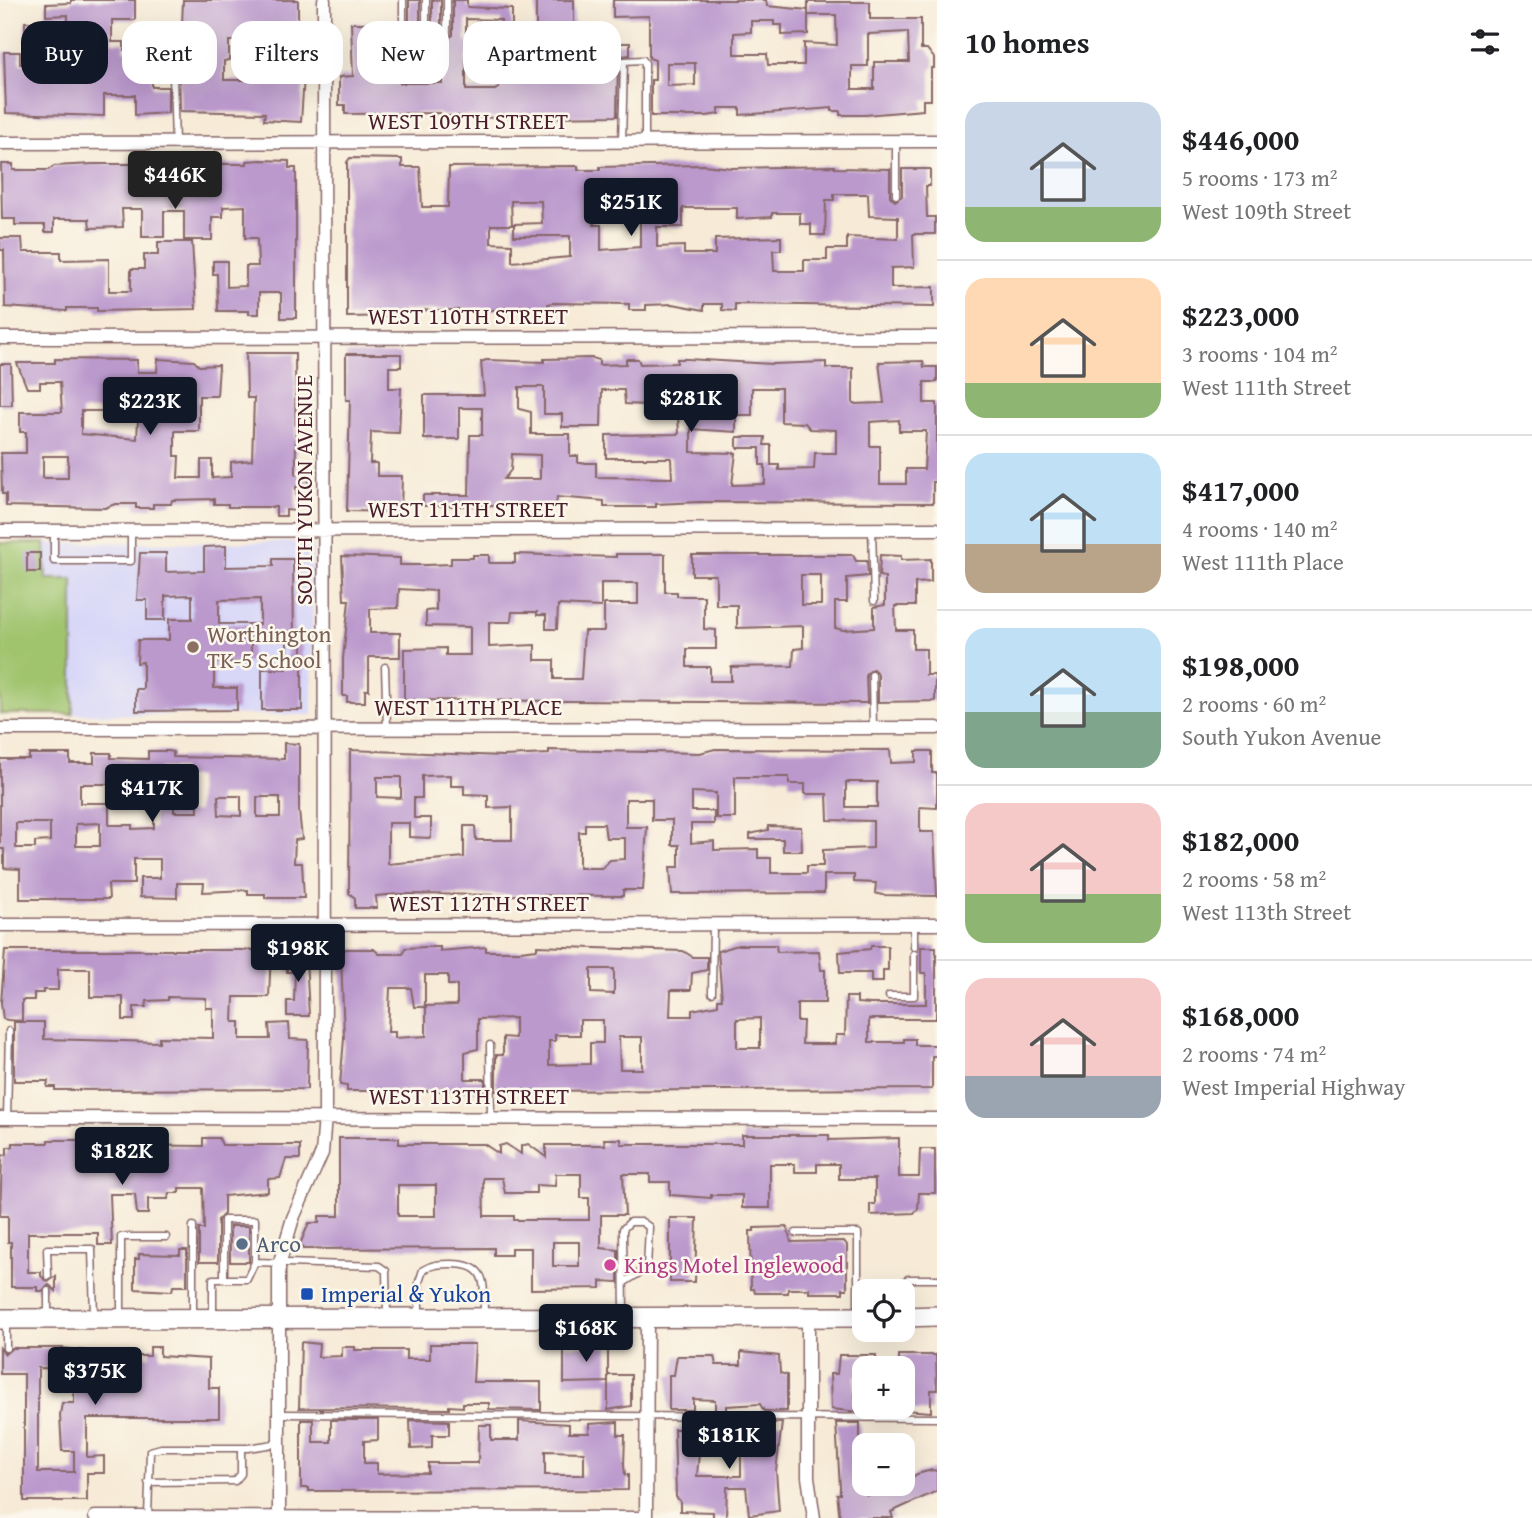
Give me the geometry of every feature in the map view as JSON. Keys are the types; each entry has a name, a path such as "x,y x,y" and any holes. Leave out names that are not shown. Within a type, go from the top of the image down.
{"main road":[{"path":"3,1319 647,1320 852,1317"},
{"path":"915,1317 937,1317"}],"street":[{"name":"SOUTH YUKON AVENUE","path":"279,1518 279,1265 293,1218 322,1153 325,1117 324,0"},
{"name":"WEST 109TH STREET","path":"0,143 937,141"},
{"name":"WEST 110TH STREET","path":"0,338 937,337"},
{"name":"WEST 111TH STREET","path":"0,531 937,529"},
{"name":"WEST 111TH PLACE","path":"0,729 937,728"},
{"name":"WEST 112TH STREET","path":"0,925 937,924"},
{"name":"WEST 113TH STREET","path":"4,1118 937,1119"},
{"path":"808,1317 808,1477 814,1518"},
{"path":"95,1517 646,1518 647,1320"}],"lane":[{"path":"402,21 403,0"},
{"path":"426,0 426,21"},
{"path":"447,0 447,21"},
{"path":"622,142 624,61 641,59 645,64 645,142"},
{"path":"173,84 175,143"},
{"path":"896,141 896,195"},
{"path":"872,529 873,601"},
{"path":"54,531 54,561 131,561 131,531"},
{"path":"386,667 387,729"},
{"path":"872,675 873,728"},
{"path":"712,993 713,924"},
{"path":"889,996 914,996 914,924"},
{"path":"4,1118 9,1031"},
{"path":"490,1045 491,1118"},
{"path":"213,1320 213,1279 224,1279 247,1279 255,1262 252,1251 255,1220 224,1220 228,1251 224,1279"},
{"path":"624,1319 623,1229 630,1222 642,1222 649,1227 647,1268 625,1282"},
{"path":"193,1226 193,1320"},
{"path":"796,1233 858,1233 860,1279"},
{"path":"121,1320 121,1237 166,1237"},
{"path":"48,1276 47,1249 92,1249 94,1320"},
{"path":"255,1262 279,1265 379,1266 386,1271 387,1320"},
{"path":"419,1320 419,1282 423,1270 435,1264 473,1266 481,1275 484,1320"},
{"path":"915,1279 937,1279"},
{"path":"48,1291 48,1319"},
{"path":"3,1319 6,1348"},
{"path":"278,1414 937,1418"},
{"path":"148,1518 149,1455 155,1448 241,1448 281,1443"},
{"path":"148,1482 235,1481 241,1474 241,1448"}],"shaded area":[{"name":"Worthington TK-5 School","path":"313,542 312,715 73,714 73,580 46,579 45,543"}],"green space":[{"path":"0,543 45,543 46,579 73,579 73,714 0,714"}],"building":[{"path":"71,0 135,0 135,20 112,20 112,42 122,42 122,84 168,87 168,113 135,115 135,95 104,95 104,116 6,113 4,52 20,52 21,84 108,84 108,21 68,21 68,15 46,16 46,4 71,3"},
{"path":"183,0 298,0 298,21 231,21 229,60 224,61 224,80 231,80 231,84 303,84 301,122 264,120 265,113 180,111 179,84 217,84 217,21 182,21"},
{"path":"409,0 420,0 420,21 409,21"},
{"path":"432,0 441,0 441,21 432,21"},
{"path":"453,0 467,0 467,7 512,9 512,21 463,21 463,84 466,84 466,90 495,90 499,88 499,84 618,84 617,116 472,118 440,116 440,113 345,114 345,105 339,105 339,84 343,84 343,77 353,76 351,23 357,23 357,84 449,84 449,38 453,35"},
{"path":"536,0 574,0 574,21 536,21"},
{"path":"613,0 766,0 767,6 808,10 808,2 870,2 870,19 921,19 921,49 927,49 934,58 934,68 931,68 931,100 923,100 923,110 865,115 840,115 840,111 832,111 832,108 740,115 740,108 719,108 719,114 707,116 651,116 651,80 655,80 655,60 649,58 649,16 613,17","holes":["808,15 836,15 837,45 804,43 804,65 768,65 767,54 734,54 734,33 751,32 751,21 774,21 774,25 782,25 782,35 808,34","908,32 909,62 874,62 874,89 852,89 852,66 868,66 868,34","667,63 695,63 695,85 667,86"]},
{"path":"621,43 630,43 630,55 622,56"},
{"path":"350,158 402,159 402,167 420,167 422,207 448,207 449,167 578,166 578,170 600,170 600,167 703,165 732,168 835,166 890,169 890,196 895,201 902,196 902,169 930,169 930,186 926,186 927,217 935,217 935,234 913,234 914,267 891,268 891,288 934,287 934,307 735,304 735,311 722,310 722,304 704,304 704,310 673,304 646,305 646,310 629,310 629,304 553,303 548,304 548,308 534,310 401,311 401,316 347,317 347,162","holes":["593,194 614,194 614,219 640,219 640,247 601,250 601,225 594,225","834,194 868,194 869,216 898,217 898,239 847,237 847,249 827,249 827,260 804,260 804,271 774,271 773,250 781,250 781,237 715,239 715,254 684,254 684,246 657,247 657,227 683,227 683,208 737,208 737,219 772,217 772,213 800,213 800,224 811,224 811,235 825,235 826,200 834,200","511,201 541,201 542,223 514,224 514,236 570,236 570,257 512,262 512,244 491,243 491,225 512,225"]},
{"path":"247,161 289,161 289,168 296,168 296,318 281,318 281,293 259,293 259,314 249,314 249,311 218,311 217,274 213,274 213,261 227,261 227,287 246,286 246,266 258,266 257,238 245,238 245,206 223,207 223,217 212,217 212,240 184,240 184,211 164,211 164,237 142,237 142,209 122,209 123,227 90,228 89,219 54,219 54,232 45,232 45,225 15,225 15,219 2,219 1,164 13,164 13,170 48,170 54,166 93,164 247,164"},
{"path":"0,238 22,238 23,252 61,252 61,260 109,259 109,291 131,291 131,269 144,269 144,255 158,255 158,242 192,242 196,309 97,311 97,308 67,308 67,311 5,307 4,250 0,250"},
{"path":"246,353 295,353 296,475 308,474 309,486 296,487 296,511 286,510 286,516 276,516 276,507 228,507 228,504 214,504 214,499 172,500 171,504 153,504 153,508 136,508 136,504 115,504 105,508 6,506 6,494 2,494 1,453 26,453 26,432 20,432 20,412 62,412 60,382 40,382 40,388 27,388 17,363 55,363 55,359 137,360 137,372 157,372 158,359 194,361 199,366 219,365 217,396 199,396 199,431 175,431 175,456 179,456 178,478 201,478 201,460 212,460 212,478 231,477 231,462 252,460 254,398 247,398","holes":["111,400 139,400 137,439 81,434 81,411 111,411","43,456 68,456 68,478 43,478"]},
{"path":"346,354 401,354 401,367 389,367 389,388 401,388 399,433 371,432 370,463 377,463 377,476 402,476 401,512 347,511 350,400 346,400"},
{"path":"592,358 599,360 599,365 626,364 626,359 638,359 640,364 677,363 677,359 773,364 826,362 826,368 853,368 853,404 884,403 879,362 923,361 924,367 937,367 937,382 924,382 924,403 937,403 937,482 933,482 933,503 700,502 656,504 656,507 604,507 604,501 557,497 556,506 423,506 423,495 469,495 470,435 482,435 482,408 459,408 459,439 424,439 424,395 484,395 481,362 544,362 544,359","holes":["519,387 544,387 544,414 562,414 562,427 601,427 602,390 624,390 625,404 669,406 669,415 678,415 679,434 606,435 606,458 671,458 672,478 596,477 596,463 578,463 578,456 570,456 570,434 531,434 531,412 519,409","752,388 781,388 781,422 805,423 810,429 836,430 836,453 815,453 814,469 779,470 779,465 771,465 771,445 764,445 765,437 737,437 737,448 760,448 760,465 765,465 765,484 732,485 736,453 691,452 691,429 736,432 736,415 752,415","899,420 899,431 926,431 924,469 906,469 906,484 880,484 880,446 870,446 870,422","512,454 540,455 540,479 504,479 511,470"]},
{"path":"0,364 11,364 12,405 0,405"},
{"path":"226,546 226,567 273,566 273,559 293,559 294,639 302,639 302,710 262,710 262,669 287,669 287,641 251,641 251,662 214,662 214,688 237,688 237,710 136,711 136,689 143,689 143,662 137,663 138,640 169,640 169,619 192,619 192,595 165,596 165,620 147,620 147,600 137,600 140,553 166,553 166,572 204,571 204,547","holes":["260,599 260,624 219,624 219,600"]},
{"path":"27,553 40,553 40,572 27,572"},
{"path":"515,554 616,557 616,554 665,554 665,592 677,592 677,596 704,596 704,629 716,630 716,649 687,649 687,667 710,667 710,681 731,681 731,667 793,666 794,649 803,648 803,626 737,628 737,605 716,605 715,575 692,575 692,555 853,555 856,561 867,561 868,576 847,578 847,602 835,602 835,628 843,630 874,628 874,607 885,605 885,577 879,576 880,555 901,556 901,560 931,559 931,582 915,583 915,606 895,606 896,630 913,630 913,649 926,649 926,675 935,675 935,701 878,702 878,674 873,669 866,674 867,703 404,700 404,649 446,648 446,655 470,655 470,627 426,626 426,611 436,610 436,591 399,589 398,608 370,609 370,633 400,633 400,657 369,657 369,690 365,690 365,702 347,702 347,696 343,696 343,659 349,600 344,600 342,556 400,558 400,565 426,565 451,564 451,558 489,555 489,563 515,563","holes":["801,575 821,575 821,605 801,605","601,583 638,583 638,604 604,604 604,631 584,631 581,679 554,679 554,660 535,660 535,645 489,647 489,622 511,622 512,612 537,612 537,615 546,615 546,629 557,629 558,605 601,607"]},
{"path":"284,743 299,744 299,811 302,839 295,840 294,863 302,863 304,898 265,898 265,894 248,894 248,890 203,892 204,883 177,883 177,898 140,897 140,878 160,878 160,859 134,859 134,884 108,884 109,899 20,899 20,869 4,868 4,849 0,849 0,759 29,759 29,754 70,754 70,763 94,763 94,753 111,753 111,758 148,759 148,751 168,751 173,752 173,757 284,759","holes":["160,768 182,768 182,777 197,777 198,812 174,812 174,801 154,801 154,828 132,829 132,825 109,825 109,803 80,803 80,784 112,784 112,799 123,799 123,793 145,793 145,799 159,799","218,796 241,796 241,816 219,815","257,797 280,797 280,817 257,817","16,823 50,823 50,841 35,842 35,848 16,848","100,823 100,846 76,846 76,824"]},
{"path":"715,749 890,750 891,763 916,762 916,751 932,751 932,773 937,773 937,808 920,807 920,832 934,832 937,896 882,895 875,893 876,883 854,882 854,875 824,875 824,893 672,894 670,867 679,867 679,845 672,845 672,820 652,820 652,799 626,799 626,827 647,827 643,890 623,890 623,896 399,894 376,896 377,908 355,908 355,898 349,893 350,750 503,756 549,754 549,750 700,753","holes":["451,775 451,786 464,786 464,794 488,795 488,808 512,807 512,840 476,840 475,826 464,826 464,857 388,864 388,823 409,823 409,837 431,838 431,818 414,818 414,798 422,798 422,776","377,777 401,777 401,798 377,797","735,777 789,777 789,784 805,784 805,794 827,794 828,820 873,821 873,848 823,850 823,866 807,866 807,873 771,873 771,858 758,858 758,849 714,850 714,841 691,843 691,824 714,824 714,811 692,811 692,792 716,793 716,818 735,818","846,782 877,782 877,807 846,807","585,824 604,824 606,838 625,838 625,859 610,860 602,868 579,868 579,832 585,832"]},
{"path":"768,826 801,827 802,851 783,851 783,839 750,839 750,834 768,830"},
{"path":"738,945 776,945 777,952 819,951 821,970 825,970 825,1003 797,1003 797,1021 803,1021 802,1044 835,1044 836,1035 845,1035 846,997 857,997 857,1003 926,1004 926,973 921,973 921,947 936,947 936,1019 869,1019 869,1042 904,1042 904,1039 915,1039 915,1045 937,1045 937,1056 932,1056 932,1089 496,1091 496,1055 503,1055 503,1037 515,1038 515,1018 478,1019 478,1049 465,1052 465,1079 485,1079 485,1091 347,1091 347,1086 340,1085 344,1039 341,952 346,949 374,949 379,954 403,954 405,948 440,947 440,951 486,947 486,951 520,951 537,949 537,946 683,951 693,957 707,957 707,970 692,973 691,990 671,990 670,1016 692,1016 692,1010 718,1005 718,999 722,999 718,951","holes":["591,969 614,969 614,994 591,993","425,975 448,975 448,985 457,985 457,1005 426,1006 426,1036 395,1038 395,1032 388,1032 390,988 411,988 414,1007 425,1007","760,1018 760,1048 737,1048 737,1019","580,1020 603,1020 603,1043 590,1043 590,1064 549,1065 549,1041 555,1041 555,1035 580,1035","619,1037 642,1037 642,1069 620,1069"]},
{"path":"871,946 888,946 888,970 883,970 883,982 871,982 871,973 840,973 839,952 870,949"},
{"path":"300,949 300,954 306,957 309,1016 287,1016 287,1001 294,1001 295,972 287,972 287,950"},
{"path":"5,950 271,950 269,997 234,997 233,1022 240,1022 240,1039 270,1039 269,1024 289,1023 290,1039 308,1040 307,1089 55,1090 55,1087 47,1087 48,1081 14,1081 14,1022 44,1022 44,1039 159,1042 159,1037 213,1038 213,1008 206,1008 206,998 168,997 168,1000 147,1001 146,1007 134,1007 134,1020 123,1020 123,997 90,997 90,969 58,969 58,990 43,990 43,993 34,993 34,1000 22,1000 22,1021 3,1019 1,1003"},
{"path":"742,1135 829,1135 829,1140 899,1138 899,1177 919,1177 920,1149 935,1149 935,1193 919,1193 918,1209 914,1213 870,1215 870,1204 875,1204 875,1179 839,1179 839,1164 817,1164 817,1172 795,1172 795,1164 770,1164 770,1208 742,1208 742,1195 711,1195 711,1198 670,1195 670,1182 650,1182 650,1174 623,1174 625,1215 601,1215 601,1248 618,1250 618,1282 601,1281 601,1288 531,1289 531,1248 511,1248 511,1255 494,1255 494,1248 303,1249 300,1244 309,1223 319,1223 319,1216 339,1216 339,1138 399,1138 399,1144 484,1144 499,1154 499,1146 506,1144 521,1154 521,1146 528,1144 546,1157 546,1145 605,1145 604,1139 621,1139 621,1144 742,1144","holes":["556,1174 581,1174 581,1198 589,1198 589,1220 514,1220 514,1216 484,1216 483,1178 502,1178 505,1193 536,1193 536,1185 555,1186","398,1185 436,1185 436,1216 398,1216","553,1242 579,1242 579,1266 553,1266"]},
{"path":"203,1138 219,1138 222,1145 300,1145 300,1159 286,1159 280,1178 268,1179 268,1192 224,1196 224,1214 218,1220 218,1262 199,1262 199,1229 204,1229 203,1188 179,1188 179,1193 169,1193 168,1199 148,1199 148,1214 137,1214 135,1194 110,1194 112,1245 98,1245 98,1233 28,1233 28,1272 41,1272 41,1276 48,1282 56,1276 56,1291 49,1285 42,1291 37,1291 37,1287 11,1287 8,1216 0,1216 2,1156 7,1154 7,1147 13,1147 13,1143 48,1143 48,1140 110,1140 110,1145 203,1146"},
{"path":"670,1218 697,1218 695,1282 670,1282"},
{"path":"230,1226 249,1226 249,1262 230,1262"},
{"path":"787,1227 791,1242 844,1241 847,1245 847,1289 843,1289 843,1293 809,1293 809,1289 788,1289 788,1293 755,1293 754,1289 751,1289 750,1231 754,1231 754,1228"},
{"path":"180,1250 187,1250 187,1286 173,1286 172,1291 135,1289 135,1259 139,1259 139,1254 180,1255"},
{"path":"301,1342 319,1344 318,1357 342,1356 342,1347 355,1347 355,1350 406,1350 406,1359 430,1359 430,1344 475,1344 473,1382 541,1382 541,1410 489,1409 489,1403 463,1403 463,1407 449,1406 449,1409 299,1408"},
{"path":"564,1346 608,1346 608,1382 564,1383"},
{"path":"150,1347 160,1347 160,1356 209,1359 209,1388 219,1388 219,1418 87,1418 87,1457 104,1456 104,1473 87,1473 87,1501 24,1501 24,1374 0,1374 0,1348 5,1354 12,1348 63,1348 87,1351 87,1356 150,1356","holes":["38,1368 74,1369 74,1403 62,1403 60,1415 62,1451 74,1451 74,1472 38,1472"]},
{"path":"741,1352 779,1356 780,1373 787,1375 787,1411 764,1411 760,1404 726,1406 726,1411 715,1411 715,1400 693,1399 693,1410 669,1410 669,1375 674,1375 677,1356 714,1356 716,1365 741,1365"},
{"path":"839,1355 876,1355 852,1356 852,1411 831,1409 830,1374 837,1374"},
{"path":"936,1355 937,1390 931,1390 931,1412 915,1411 915,1356 899,1356"},
{"path":"608,1375 631,1375 631,1406 608,1410"},
{"path":"301,1420 313,1420 313,1442 331,1442 331,1420 378,1420 378,1440 364,1441 364,1463 377,1463 377,1474 428,1473 428,1463 478,1463 479,1425 491,1425 491,1440 519,1440 519,1421 569,1424 569,1433 589,1433 589,1424 618,1422 618,1435 625,1435 624,1465 625,1475 628,1475 628,1490 309,1491 309,1488 301,1488","holes":["545,1451 584,1452 584,1475 545,1475"]},
{"path":"410,1420 449,1421 449,1435 432,1435 432,1448 411,1449"},
{"path":"715,1422 741,1428 764,1428 764,1423 782,1423 776,1471 779,1511 749,1515 746,1487 727,1487 726,1518 713,1518 713,1512 680,1511 680,1501 676,1497 674,1429 701,1429 697,1476 741,1476 741,1438 714,1437"},
{"path":"836,1423 860,1423 860,1433 852,1433 852,1496 915,1496 915,1475 937,1471 937,1491 891,1512 893,1518 840,1518 837,1494 840,1494"}],"place":[{"name":"Worthington TK-5 School","path":"193,647"},
{"name":"Arco","path":"242,1244"},
{"name":"Kings Motel Inglewood","path":"610,1265"},
{"name":"Imperial & Yukon","path":"307,1294"}]}
